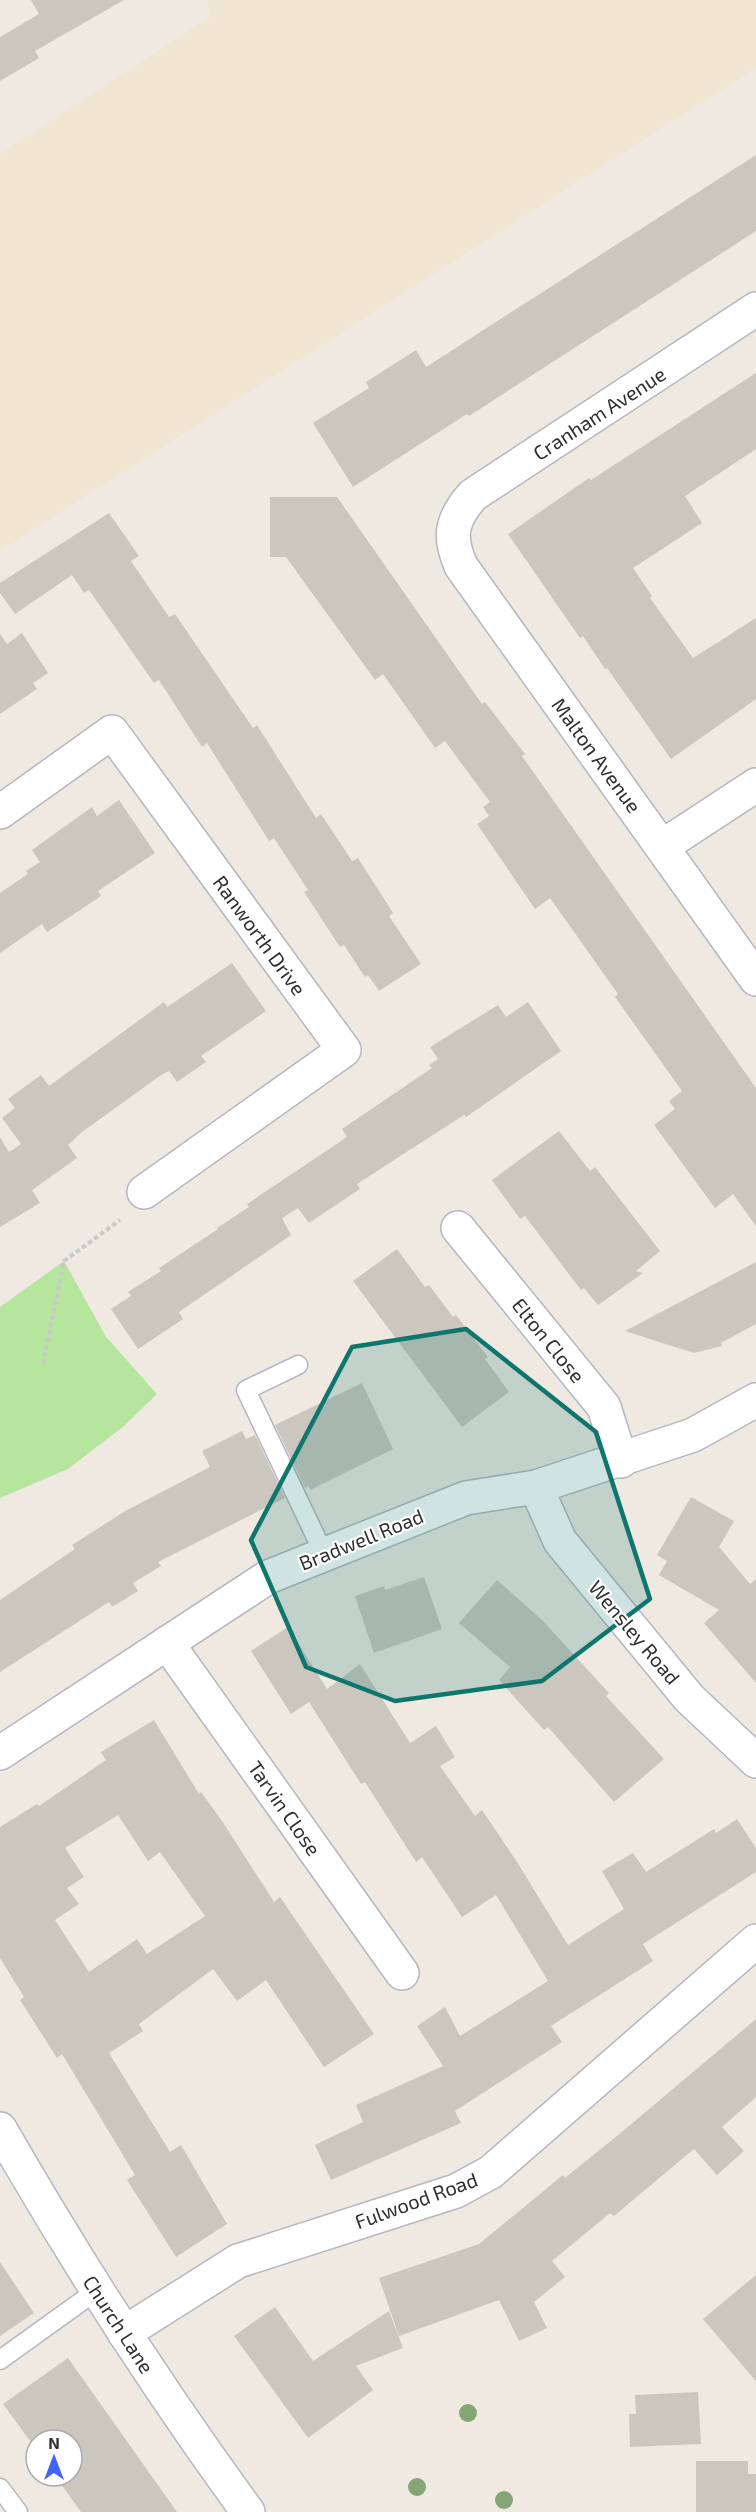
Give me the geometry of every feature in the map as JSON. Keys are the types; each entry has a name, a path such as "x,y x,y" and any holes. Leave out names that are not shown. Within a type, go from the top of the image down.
{"street":[{"name":"Cranham Avenue","path":"453,527 460,510 473,495 756,309"},
{"name":"Malton Avenue","path":"453,527 453,547 461,566 756,979"},
{"name":"Ranworth Drive","path":"0,812 112,732 344,1050 144,1192"},
{"path":"663,846 756,785"},
{"name":"Elton Close","path":"458,1228 604,1407 621,1461"},
{"name":"Bradwell Road","path":"0,1753 268,1576 466,1498 536,1487 621,1461 693,1435 756,1400"},
{"name":"Wensley Road","path":"536,1487 560,1541 689,1698 756,1761"},
{"name":"Tarvin Close","path":"167,1643 402,1973"},
{"name":"Fulwood Road","path":"124,2333 238,2261 456,2191 491,2172 756,1941"},
{"name":"Church Lane","path":"0,2129 96,2291 246,2510"}],"lane":[{"path":"298,1365 246,1390 324,1554"},
{"path":"0,2360 96,2291"},
{"path":"0,2488 18,2512"}],"path":[{"path":"43,1364 64,1261 122,1218 144,1192"}],"highlighted area":[{"path":"466,1329 596,1432 650,1599 542,1681 395,1701 306,1667 251,1540 352,1347"}],"shaded area":[{"path":"206,0 756,0 756,68 0,551 0,154 211,16"}],"green space":[{"path":"64,1261 106,1337 157,1394 124,1426 68,1469 0,1498 0,1307"}],"building":[{"path":"31,0 124,0 35,51 39,58 0,81 0,37 39,14"},
{"path":"756,155 756,231 469,416 467,414 353,487 313,423 369,388 366,382 416,350 426,367"},
{"path":"756,373 756,449 685,496 702,523 633,568 652,596 650,598 693,658 756,618 756,699 671,759 583,636 580,638 508,534 589,478 591,480"},
{"path":"270,497 337,497 482,704 485,702 525,754 522,756 756,1088 756,1226 733,1194 715,1208 654,1125 675,1109 669,1101 682,1091 615,997 618,994 550,898 535,909 477,824 489,816 483,807 490,802 445,741 435,748 383,674 375,680 286,557 270,557"},
{"path":"109,513 139,556 131,561 169,617 175,614 253,728 257,725 316,818 321,814 352,861 358,858 393,913 389,916 421,964 379,991 368,975 365,977 344,945 340,947 304,892 308,890 274,838 269,841 207,743 202,747 159,680 154,683 89,590 84,593 72,575 15,614 0,593 0,583"},
{"path":"22,633 48,673 33,683 37,689 0,714 0,634 7,644"},
{"path":"119,800 155,853 98,891 101,896 47,932 42,924 0,953 0,893 28,874 26,871 40,862 32,850 92,807 97,816"},
{"path":"232,963 266,1011 201,1056 206,1062 177,1082 169,1071 161,1075 82,1132 68,1145 77,1158 32,1190 40,1203 0,1227 0,1137 9,1152 21,1144 2,1118 15,1108 8,1099 41,1075 49,1086 164,1002 167,1007"},
{"path":"528,1002 561,1051 466,1117 464,1115 357,1184 360,1189 309,1223 298,1208 282,1218 291,1235 179,1312 183,1319 138,1349 111,1309 131,1296 128,1292 161,1271 159,1268 249,1207 247,1204 347,1137 342,1129 432,1068 429,1065 438,1059 430,1047 498,1005 506,1017"},
{"path":"559,1131 590,1171 595,1167 660,1251 636,1271 643,1273 598,1305 584,1288 581,1290 525,1216 520,1219 492,1180"},
{"path":"397,1249 425,1287 429,1285 453,1317 456,1315 488,1357 485,1359 509,1392 462,1427 353,1281"},
{"path":"756,1262 756,1324 721,1343 722,1346 694,1353 625,1331"},
{"path":"362,1383 393,1449 310,1490 308,1486 305,1488 275,1425"},
{"path":"242,1431 246,1439 255,1435 285,1498 158,1562 161,1566 133,1583 138,1591 112,1607 109,1602 0,1672 0,1600 75,1549 72,1545 127,1510 210,1467 202,1451"},
{"path":"691,1497 734,1521 719,1547 750,1584 756,1579 756,1683 704,1623 719,1610 659,1575 667,1561 657,1555"},
{"path":"424,1577 442,1629 374,1653 355,1596 384,1586 385,1590"},
{"path":"497,1580 542,1620 609,1693 606,1696 664,1759 614,1802 548,1727 544,1730 499,1680 510,1667 459,1623"},
{"path":"288,1627 327,1689 360,1664 410,1743 436,1726 455,1757 440,1766 475,1816 482,1810 568,1945 624,1909 602,1871 633,1853 646,1872 714,1829 716,1833 737,1819 756,1848 756,1872 643,1944 653,1961 551,2026 562,2042 455,2111 461,2123 331,2180 315,2145 363,2122 356,2105 443,2066 417,2026 445,2007 460,2036 548,1981 496,1895 462,1917 422,1857 416,1862 365,1782 361,1784 309,1702 291,1714 251,1651"},
{"path":"154,1720 199,1794 201,1792 222,1821 274,1902 280,1897 374,2034 324,2067 266,1980 237,2001 213,1969 139,2024 143,2031 109,2053 170,2152 181,2145 227,2224 176,2257 127,2180 135,2175 62,2054 57,2058 20,2000 24,1997 0,1958 0,1827 37,1804 39,1806 106,1760 101,1752","holes":["118,1815 148,1861 160,1852 205,1916 147,1954 137,1939 89,1972 55,1920 79,1904 67,1888 84,1877 65,1848"]},
{"path":"756,2019 756,2097 722,2127 744,2151 717,2175 694,2149 614,2216 610,2213 552,2261 565,2277 534,2302 547,2328 519,2341 499,2300 399,2336 379,2278 479,2244 563,2175 565,2178 623,2131"},
{"path":"0,2262 34,2313 0,2336"},
{"path":"756,2275 756,2381 703,2319"},
{"path":"275,2307 313,2361 389,2311 403,2348 356,2366 373,2390 308,2438 234,2336"},
{"path":"68,2358 177,2512 81,2512 64,2488 84,2488 84,2428 24,2428 24,2433 3,2404"},
{"path":"698,2392 701,2444 630,2447 629,2414 636,2414 635,2395"},
{"path":"696,2461 748,2461 748,2474 756,2474 756,2512 696,2512"}]}
